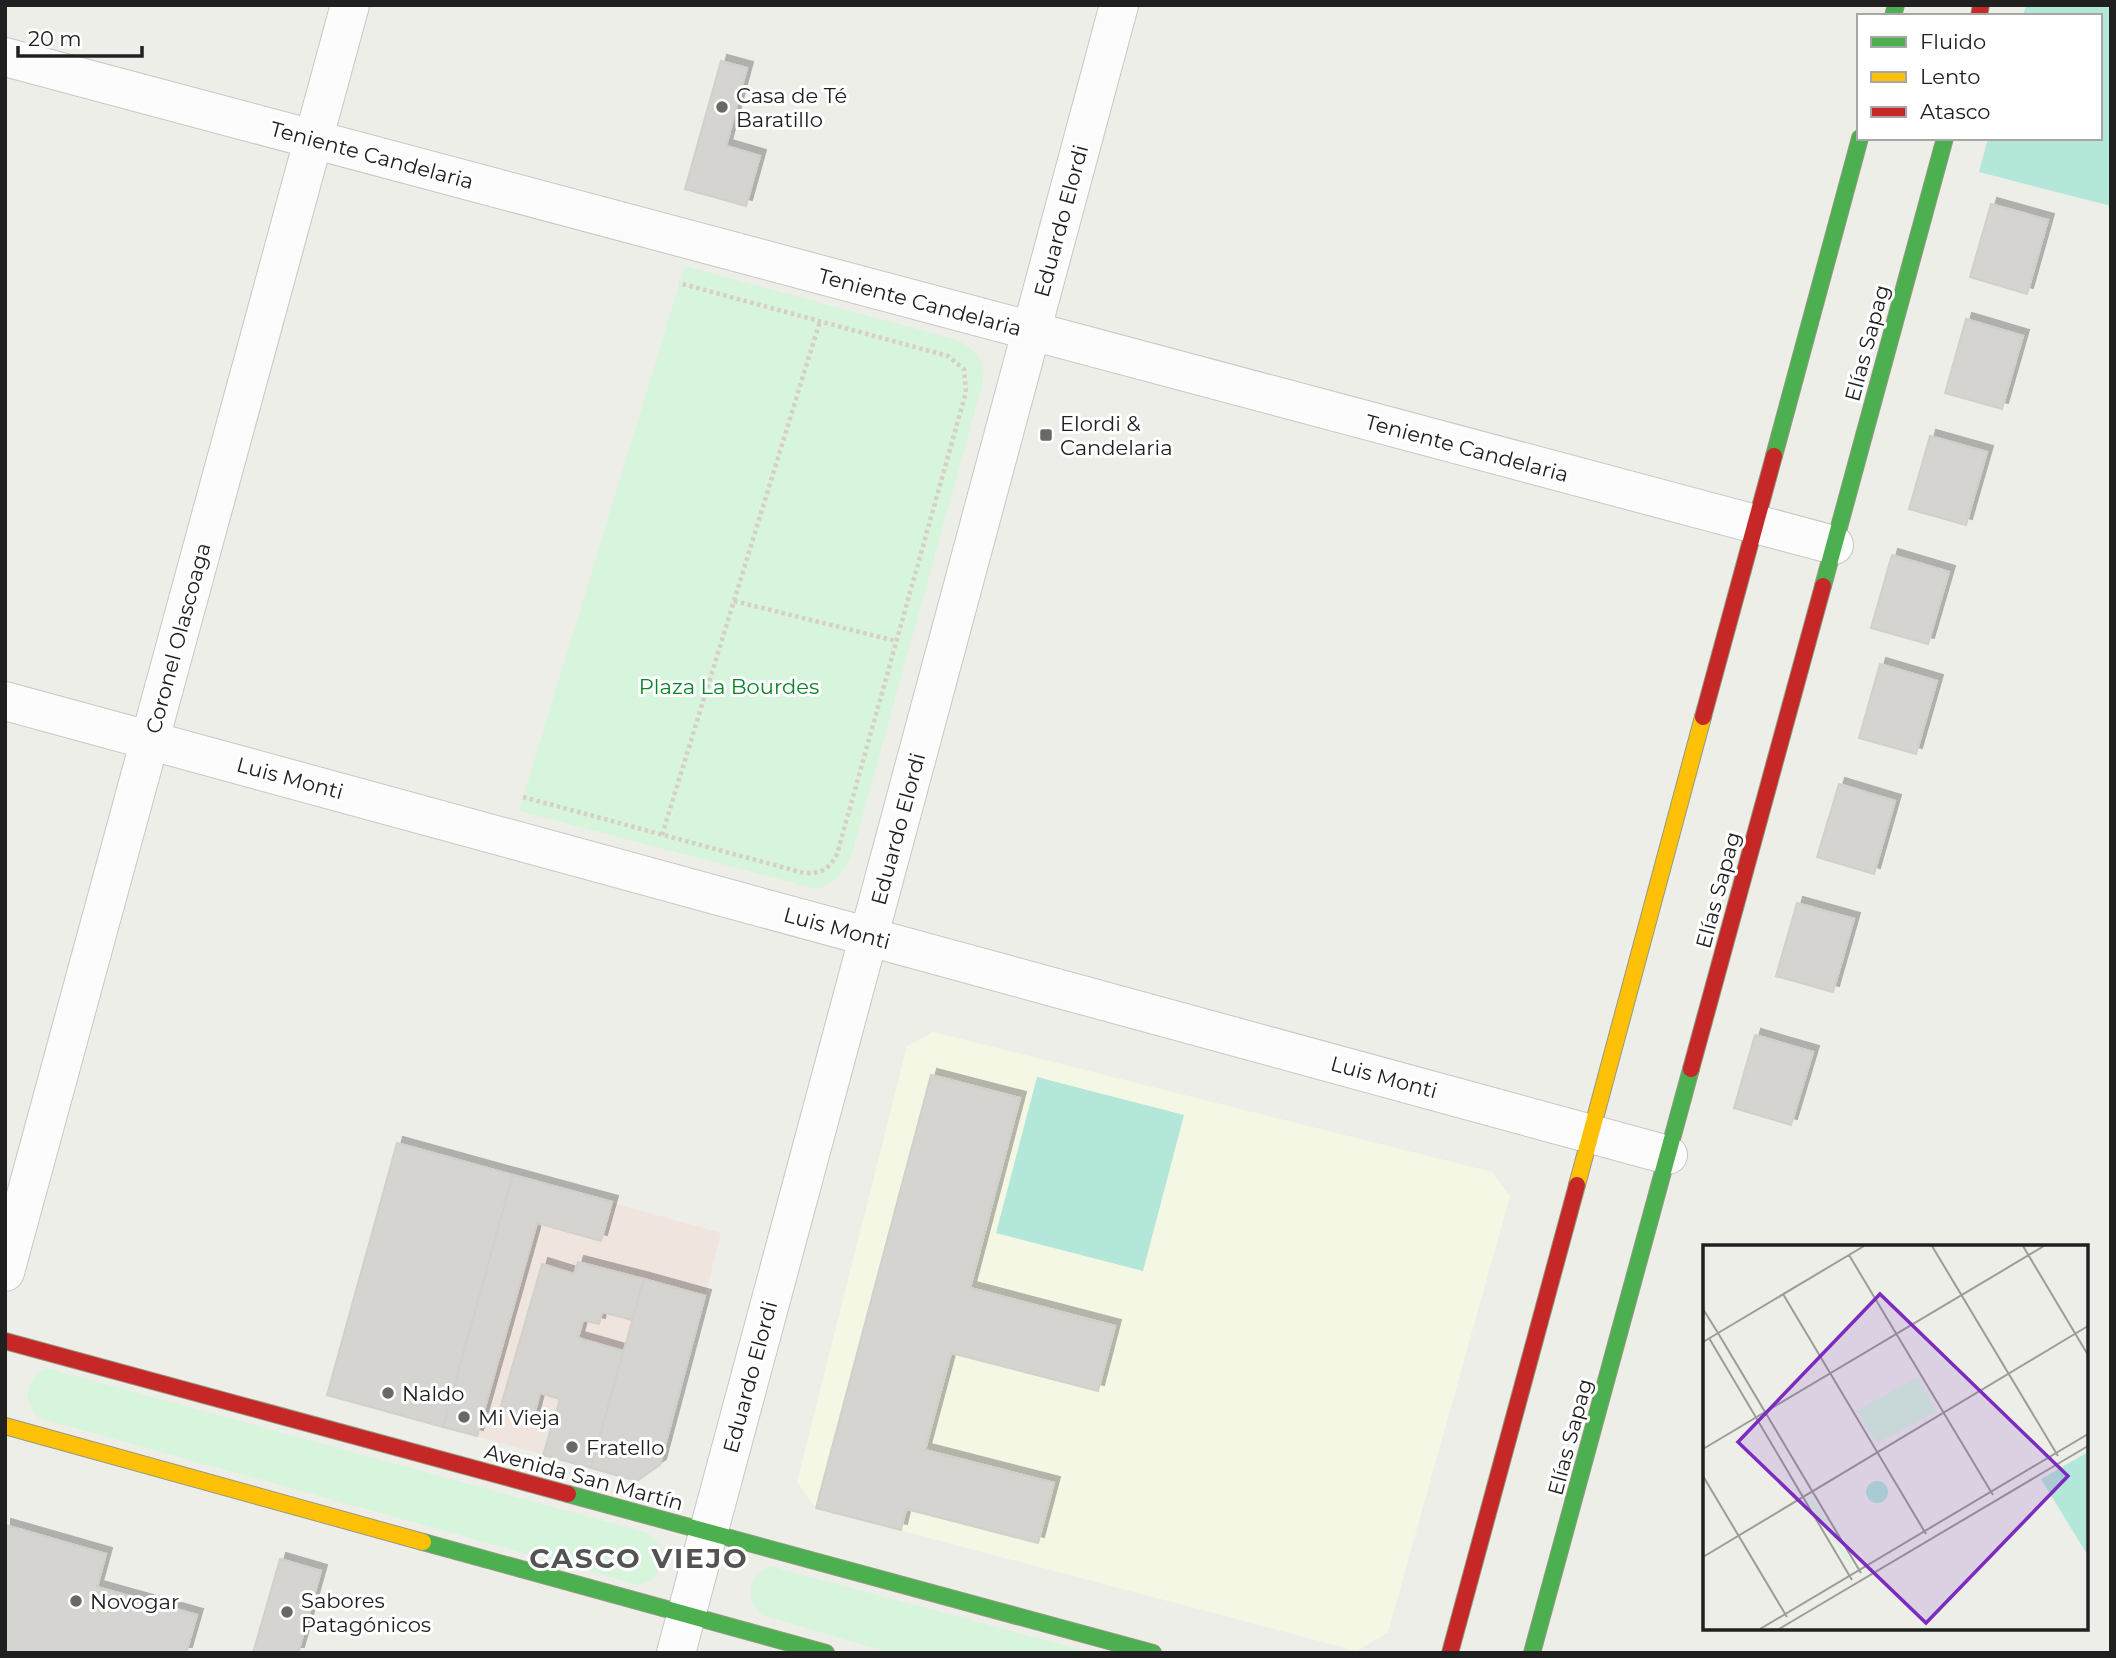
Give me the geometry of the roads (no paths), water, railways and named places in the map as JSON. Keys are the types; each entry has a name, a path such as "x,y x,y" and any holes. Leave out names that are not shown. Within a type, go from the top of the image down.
{"street":[{"name":"Coronel Olascoaga","path":"5,1272 351,5"},
{"name":"Eduardo Elordi","path":"676,1653 1119,5"},
{"name":"Teniente Candelaria","path":"5,57 1834,545"},
{"path":"1450,1653 1859,140"},
{"name":"Elías Sapag","path":"1532,1653 1944,140"},
{"name":"Luis Monti","path":"5,701 1668,1155"},
{"name":"Avenida San Martín","path":"5,1341 1153,1653"},
{"path":"5,1426 825,1653"}],"place":[{"name":"Casa de Té Baratillo","path":"722,107"},
{"name":"Elordi & Candelaria","path":"1046,435"},
{"name":"Naldo","path":"388,1393"},
{"name":"Mi Vieja","path":"464,1417"},
{"name":"Fratello","path":"572,1447"},
{"name":"Novogar","path":"76,1601"},
{"name":"Sabores Patagónicos","path":"287,1612"}],"district":[{"name":"CASCO VIEJO","path":"639,1558"}],"park label":[{"name":"Plaza La Bourdes","path":"729,686"}]}
